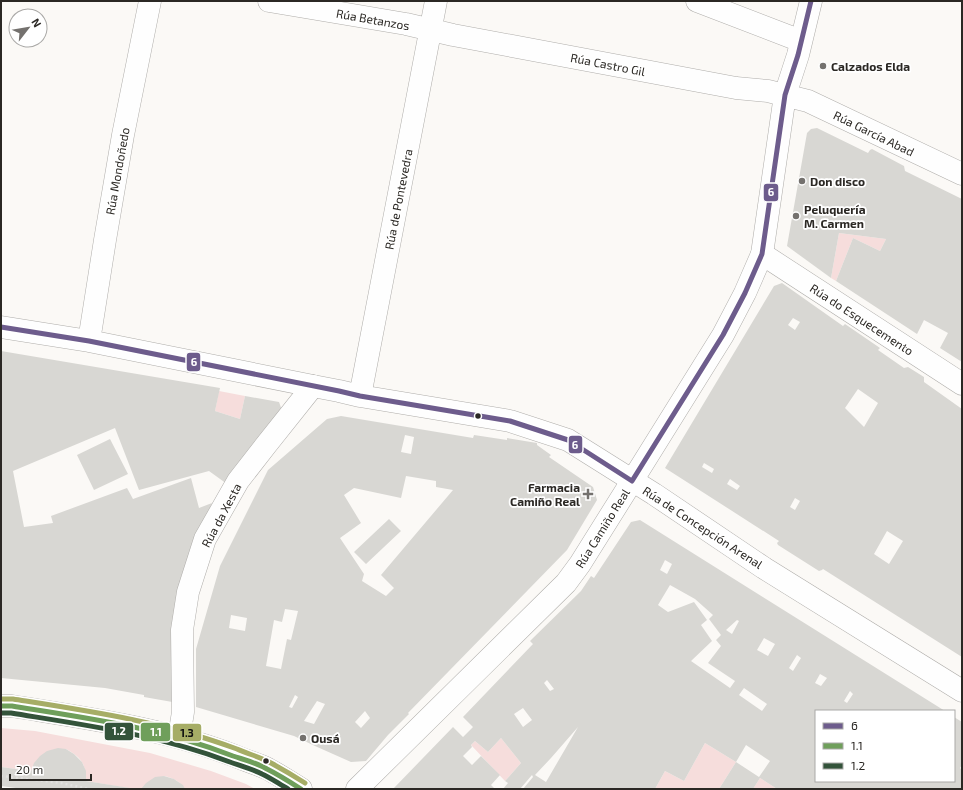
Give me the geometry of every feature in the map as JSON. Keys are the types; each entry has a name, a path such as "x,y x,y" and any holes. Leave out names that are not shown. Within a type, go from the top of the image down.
{"street":[{"name":"Rúa Mondoñedo","path":"89,341 123,135 150,1"},
{"name":"Rúa Betanzos","path":"268,1 406,24 430,30"},
{"name":"Rúa de Pontevedra","path":"360,396 436,1"},
{"path":"697,1 801,41"},
{"name":"Rúa Camiño Real","path":"357,789 566,583 580,564 722,335 745,293 762,254 785,95 811,1"},
{"name":"Rúa Castro Gil","path":"430,30 736,88 768,91 785,95"},
{"name":"Rúa García Abad","path":"785,95 808,101 962,174"},
{"name":"Rúa do Esquecemento","path":"762,254 962,384"},
{"name":"Rúa de Concepción Arenal","path":"1,327 89,341 360,396 510,421 568,440 654,494 764,568 962,691"},
{"name":"Rúa da Xesta","path":"179,737 183,712 182,630 188,592 205,540 238,481 313,386"},
{"path":"1,706 12,706 119,723 179,737 204,744 268,769 302,789"}],"path":[{"path":"1,776 61,783 89,789"}],"shaded area":[{"path":"839,233 886,239 880,251 853,238 836,281 831,278"},
{"path":"219,391 245,396 240,419 215,411"},
{"path":"1,728 35,731 150,753 211,771 246,784 255,789 185,789 176,780 164,776 141,789 86,781 85,770 82,762 79,758 66,749 31,771 1,767"},
{"path":"501,738 521,763 505,781 471,745 475,741 488,752"},
{"path":"705,743 736,762 719,789 655,789 665,771 684,781"},
{"path":"760,778 777,789 753,789"}],"building":[{"path":"817,128 868,153 872,149 904,166 905,171 962,199 962,362 940,348 948,333 924,320 917,334 836,281 853,238 880,251 886,239 839,233 831,278 787,246 807,133 811,129"},
{"path":"782,283 843,326 845,324 880,348 878,350 904,368 908,367 924,377 924,382 962,409 962,657 823,569 819,571 778,545 777,543 779,541 665,468 774,286","holes":["793,318 800,322 795,330 788,325","858,389 878,403 864,427 845,408","704,463 714,469 712,473 702,467","730,479 740,486 737,490 727,484","795,498 800,501 795,510 790,507","887,531 903,541 889,564 874,554"]},
{"path":"1,351 220,388 215,411 240,419 245,396 279,402 284,416 227,484 209,471 139,490 115,428 13,471 24,527 53,523 51,516 127,488 133,499 191,478 199,508 212,503 181,577 175,629 178,703 105,688 1,678"},
{"path":"341,416 473,438 474,435 537,443 537,445 551,455 549,457 593,487 597,500 567,550 408,713 409,714 388,735 366,761 351,762 294,736 196,707 196,649 220,566 268,470 327,419","holes":["405,435 414,437 411,454 401,452","406,476 436,481 436,487 453,490 381,575 394,588 386,596 362,581 364,574 340,538 361,523 344,495 354,488 401,498","285,609 298,611 291,640 287,639 281,669 266,666 274,620 282,622","231,615 247,618 245,631 229,628","295,695 298,697 292,708 289,707","317,701 325,704 314,724 304,721","365,711 370,718 361,728 355,722"]},
{"path":"110,439 128,474 94,490 77,455"},
{"path":"389,519 401,531 366,564 354,552"},
{"path":"640,520 943,710 815,710 815,782 955,782 955,718 962,722 962,765 960,768 962,770 962,789 777,789 760,778 753,789 719,789 736,762 705,743 684,781 665,771 655,789 523,789 533,777 532,775 520,789 503,789 508,783 505,781 521,763 501,738 488,752 475,741 471,745 472,747 463,756 472,765 481,756 500,775 491,785 495,789 393,789 453,727 463,737 473,727 463,717 533,644 530,641 581,591 591,576 594,578 631,522","holes":["665,560 672,564 667,574 660,570","670,585 695,599 713,615 709,619 721,635 716,640 721,646 708,663 735,681 730,688 691,661 712,641 701,625 707,620 694,602 668,612 658,605","737,620 739,621 732,634 726,630","764,638 775,644 768,656 757,650","797,655 801,658 793,671 789,668","820,674 827,678 821,686 815,683","547,680 554,689 550,691 544,683","744,688 767,704 762,711 739,695","850,691 853,694 847,703 844,701","523,708 532,720 523,727 514,714","578,727 546,782 535,775","746,745 770,761 759,777 736,762"]},
{"path":"58,748 66,749 82,762 86,771 86,781 130,789 23,789 1,786 1,767 31,771 34,763 40,756 47,751"},
{"path":"164,776 174,779 183,785 185,789 141,789 146,783 155,777"}],"transit line":[{"name":"6","path":"1,327 89,341 360,396 510,421 568,440 632,481 723,335 745,293 762,254 785,95 798,55 811,1"},
{"name":"1.3","path":"1,699 13,699 98,713 182,731 263,759 305,783"},
{"name":"1.1","path":"1,706 12,706 124,725 179,738 259,765 301,789"},
{"name":"1.2","path":"1,713 11,713 122,732 177,745 254,771 269,777 288,789"}],"place":[{"name":"Calzados Elda","path":"823,66"},
{"name":"Don disco","path":"802,181"},
{"name":"Peluquería M. Carmen","path":"796,216"},
{"name":"Farmacia Camiño Real","path":"588,494"},
{"name":"Ousá","path":"303,738"}]}
